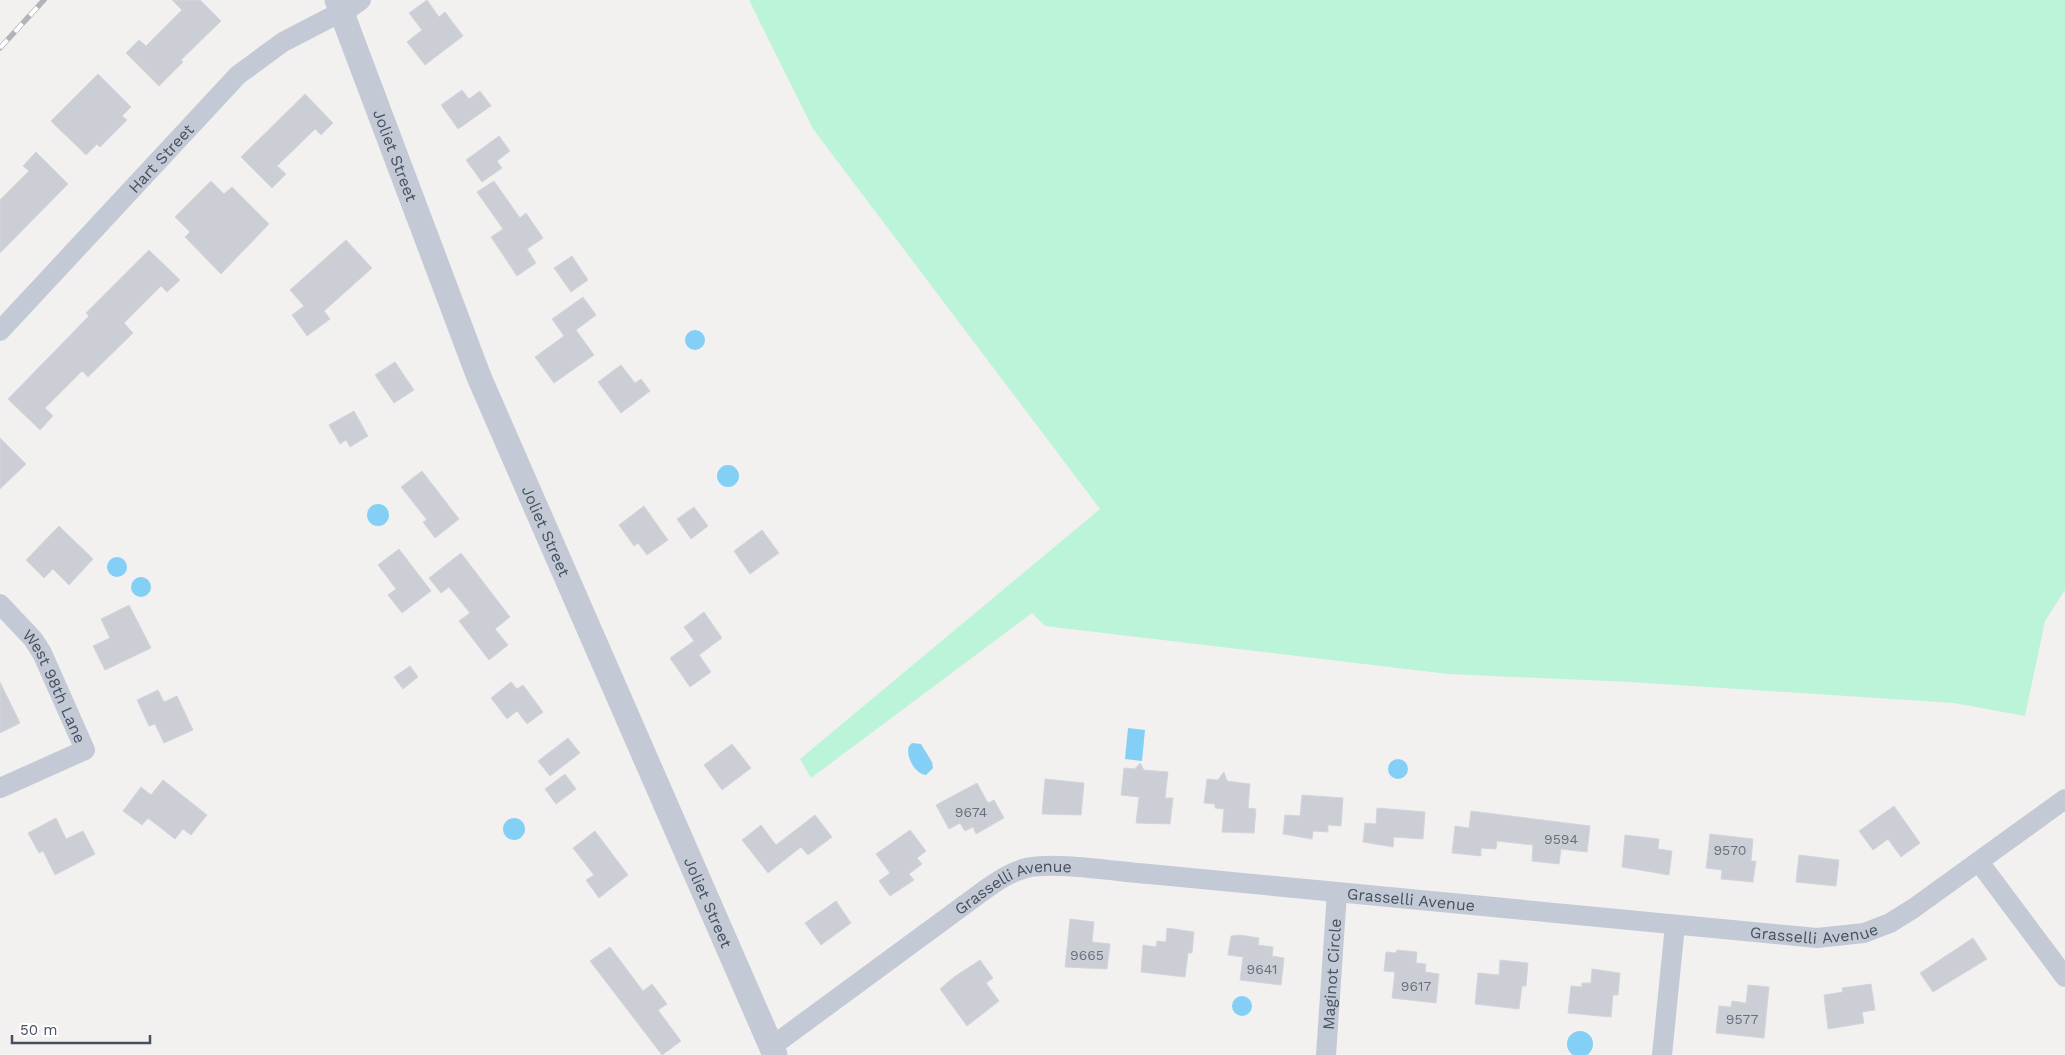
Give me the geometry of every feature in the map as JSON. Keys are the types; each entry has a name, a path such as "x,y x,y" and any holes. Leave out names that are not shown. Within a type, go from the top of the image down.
{"street":[{"name":"Hart Street","path":"0,331 238,75 283,42 345,6"},
{"name":"Joliet Street","path":"345,6 479,377 773,1051"},
{"name":"West 98th Lane","path":"0,604 33,639 42,653 85,750 0,788"},
{"name":"Grasselli Avenue","path":"773,1051 986,889 1007,875 1028,867 1049,866 1816,938 1864,933 1900,917 2065,799"},
{"path":"1979,862 2065,977"},
{"name":"Maginot Circle","path":"1326,1055 1337,892"},
{"path":"1662,1055 1675,925"}],"green space":[{"path":"749,0 2065,0 2065,590 2045,621 2025,716 1954,703 1631,682 1448,674 1045,626 1032,613 811,778 800,759 1100,509 813,129"}],"water":[{"path":"695,330 702,333 705,340 702,347 695,350 688,347 685,340 688,333"},
{"path":"728,465 736,468 739,476 736,484 728,487 720,484 717,476 720,468"},
{"path":"378,504 386,507 389,515 386,523 378,526 370,523 367,515 370,507"},
{"path":"117,557 124,560 127,567 124,574 117,577 110,574 107,567 110,560"},
{"path":"141,577 148,580 151,587 148,594 141,597 134,594 131,587 134,580"},
{"path":"1128,728 1145,730 1142,761 1125,759"},
{"path":"912,743 921,744 932,762 933,768 926,775 915,768 908,755 909,746"},
{"path":"1398,759 1405,762 1408,769 1405,776 1398,779 1391,776 1388,769 1391,762"},
{"path":"514,818 522,821 525,829 522,837 514,840 506,837 503,829 506,821"},
{"path":"1242,996 1249,999 1252,1006 1249,1013 1242,1016 1235,1013 1232,1006 1235,999"},
{"path":"1580,1031 1589,1035 1593,1044 1589,1053 1580,1057 1571,1053 1567,1044 1571,1035"}],"building":[{"path":"172,0 200,0 221,21 181,60 183,62 159,86 126,53 139,40 146,46 182,10"},
{"path":"427,0 439,17 445,12 463,36 425,65 407,42 422,30 409,13"},
{"path":"98,74 131,107 122,116 127,120 100,147 97,144 86,155 51,121"},
{"path":"462,90 469,99 480,91 491,106 458,129 441,105"},
{"path":"305,94 333,123 321,135 315,129 277,166 286,174 272,188 241,157"},
{"path":"499,136 510,151 497,161 502,168 482,182 466,160"},
{"path":"36,152 68,184 0,253 0,200 29,171 23,166"},
{"path":"211,181 224,194 232,187 269,224 221,274 185,237 190,232 175,217"},
{"path":"494,181 520,218 526,213 543,238 527,249 536,263 517,276 491,237 503,229 477,192"},
{"path":"346,240 372,268 324,311 330,319 307,336 292,315 304,306 290,290"},
{"path":"149,250 180,280 167,292 161,286 124,323 133,333 88,377 82,371 45,408 53,416 40,430 8,399 89,316 86,313"},
{"path":"572,256 588,280 571,292 554,268"},
{"path":"583,297 596,315 576,330 594,355 554,383 535,357 564,336 552,319"},
{"path":"395,362 414,390 394,403 375,375"},
{"path":"621,365 635,383 641,379 650,391 621,413 598,382"},
{"path":"354,411 368,436 350,447 346,440 340,444 329,425"},
{"path":"0,438 26,464 0,489"},
{"path":"422,471 459,519 435,538 423,522 427,520 401,487"},
{"path":"644,506 668,540 647,555 638,543 634,546 619,525"},
{"path":"694,507 708,526 691,539 677,519"},
{"path":"59,526 93,559 69,585 53,569 44,578 26,560"},
{"path":"762,530 779,553 750,574 734,551"},
{"path":"399,549 431,591 402,613 388,595 396,589 378,565"},
{"path":"461,553 510,617 495,629 508,645 489,660 459,621 470,613 449,587 441,593 429,578"},
{"path":"129,605 151,648 105,670 93,646 110,638 101,619"},
{"path":"704,612 722,638 699,655 711,672 690,687 670,658 694,641 684,627"},
{"path":"410,666 418,677 403,689 394,677"},
{"path":"0,682 20,723 0,733"},
{"path":"511,682 517,689 523,685 543,712 527,724 517,711 507,719 491,698"},
{"path":"158,690 164,702 177,696 193,730 164,743 155,724 149,726 137,700"},
{"path":"568,738 580,753 550,776 538,761"},
{"path":"732,744 751,768 722,790 704,765"},
{"path":"1140,763 1144,770 1168,772 1165,798 1173,798 1170,824 1136,823 1139,797 1121,795 1124,768 1135,769"},
{"path":"1224,772 1227,781 1250,784 1248,808 1256,809 1254,833 1222,832 1224,809 1215,808 1215,804 1204,803 1207,779 1218,780"},
{"path":"565,774 576,789 556,804 545,789"},
{"path":"1045,779 1084,783 1081,815 1042,814"},
{"path":"163,780 207,815 191,835 183,829 175,839 148,818 142,825 123,811 141,787 151,795"},
{"path":"977,783 988,803 994,800 1004,818 976,834 973,827 965,831 960,823 949,829 936,805"},
{"path":"1302,795 1343,798 1341,826 1328,825 1328,832 1313,831 1312,839 1283,834 1285,815 1300,816"},
{"path":"1894,806 1920,843 1901,857 1888,839 1873,850 1859,831"},
{"path":"1377,808 1425,812 1423,839 1394,837 1393,847 1363,842 1365,823 1376,824"},
{"path":"1471,811 1590,826 1587,852 1561,849 1559,864 1532,861 1533,845 1497,841 1496,849 1481,848 1481,856 1452,853 1455,826 1469,828"},
{"path":"815,815 832,837 808,855 801,847 768,873 742,840 761,825 776,845"},
{"path":"56,818 66,839 83,831 95,854 55,875 43,851 39,853 28,833"},
{"path":"910,830 926,851 917,858 922,864 909,874 914,880 890,896 879,881 890,873 876,854"},
{"path":"595,831 628,875 599,898 586,880 594,875 573,848"},
{"path":"1710,834 1753,839 1751,861 1756,861 1753,882 1721,879 1722,870 1706,868"},
{"path":"1625,835 1659,839 1658,849 1672,851 1669,875 1622,867"},
{"path":"1799,855 1839,860 1836,886 1796,882"},
{"path":"836,901 851,923 821,945 805,923"},
{"path":"1070,919 1094,922 1092,942 1110,944 1107,969 1065,967"},
{"path":"1167,928 1194,932 1192,953 1188,953 1185,977 1141,972 1143,945 1156,947 1157,941 1166,942"},
{"path":"1240,935 1259,938 1258,945 1273,947 1272,956 1284,958 1281,985 1240,980 1243,957 1228,955 1231,936"},
{"path":"1973,938 1987,959 1933,992 1920,973"},
{"path":"610,947 643,991 652,984 667,1004 658,1010 681,1041 662,1055 590,961"},
{"path":"1397,950 1417,952 1416,963 1426,964 1425,972 1439,974 1436,1003 1392,998 1395,972 1384,971 1386,952 1396,953"},
{"path":"980,960 993,978 986,983 999,1001 967,1026 940,989"},
{"path":"1500,960 1528,963 1526,986 1522,986 1519,1009 1475,1004 1478,973 1499,975"},
{"path":"1592,969 1620,973 1618,995 1613,995 1611,1017 1568,1013 1571,986 1582,987 1582,983 1591,983"},
{"path":"1871,984 1875,1010 1862,1012 1864,1023 1828,1029 1824,995 1843,992 1842,988"},
{"path":"1748,985 1769,987 1764,1038 1716,1033 1719,1006 1731,1007 1732,1001 1746,1003"}],"railway":[{"path":"0,48 44,0"}]}
